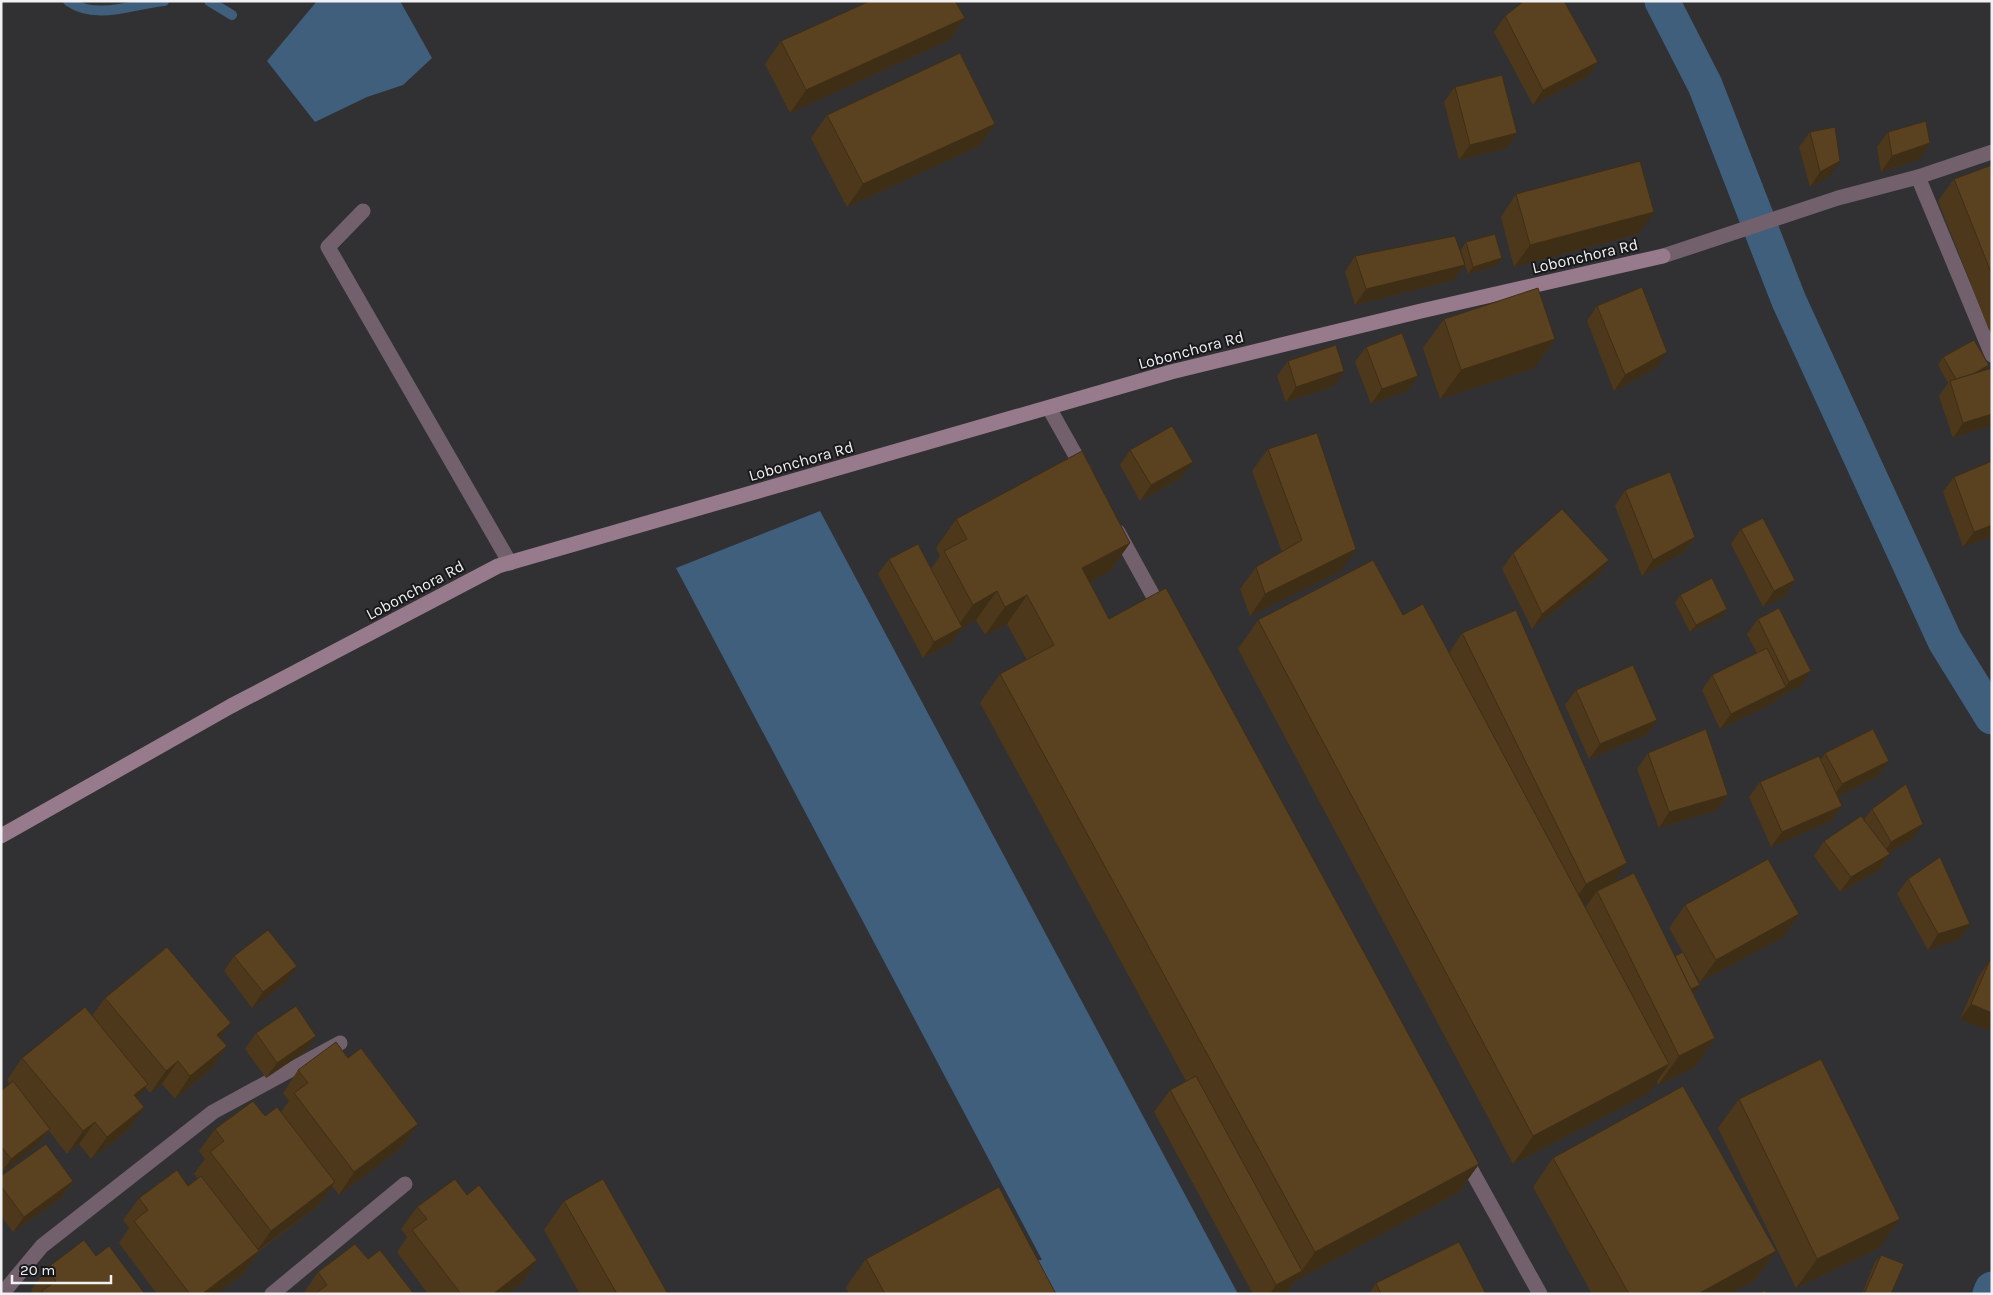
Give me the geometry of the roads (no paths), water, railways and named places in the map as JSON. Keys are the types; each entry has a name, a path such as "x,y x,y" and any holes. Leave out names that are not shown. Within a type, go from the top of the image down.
{"street":[{"path":"1992,152 1918,177 1992,355"},
{"name":"Lobonchora Rd","path":"1,836 232,706 498,566 1171,372 1421,311 1663,256 1838,198 1918,177"},
{"path":"363,210 328,247 510,563"},
{"path":"1049,408 1091,484"},
{"path":"1110,518 1168,622"},
{"path":"2,1294 42,1246 213,1112 340,1043"},
{"path":"1458,1146 1540,1294"},
{"path":"272,1294 405,1184"}],"water":[{"path":"317,1 400,1 432,58 403,85 367,97 315,122 267,61"},
{"path":"820,511 1238,1294 1037,1294 1018,1260 1042,1260 676,568"}],"waterway":[{"path":"68,1 79,7 103,11 164,1"},
{"path":"209,1 232,15"},
{"path":"1662,1 1705,85 1789,301 1945,641 1992,717"},
{"path":"1990,1294 1992,1289"}]}
